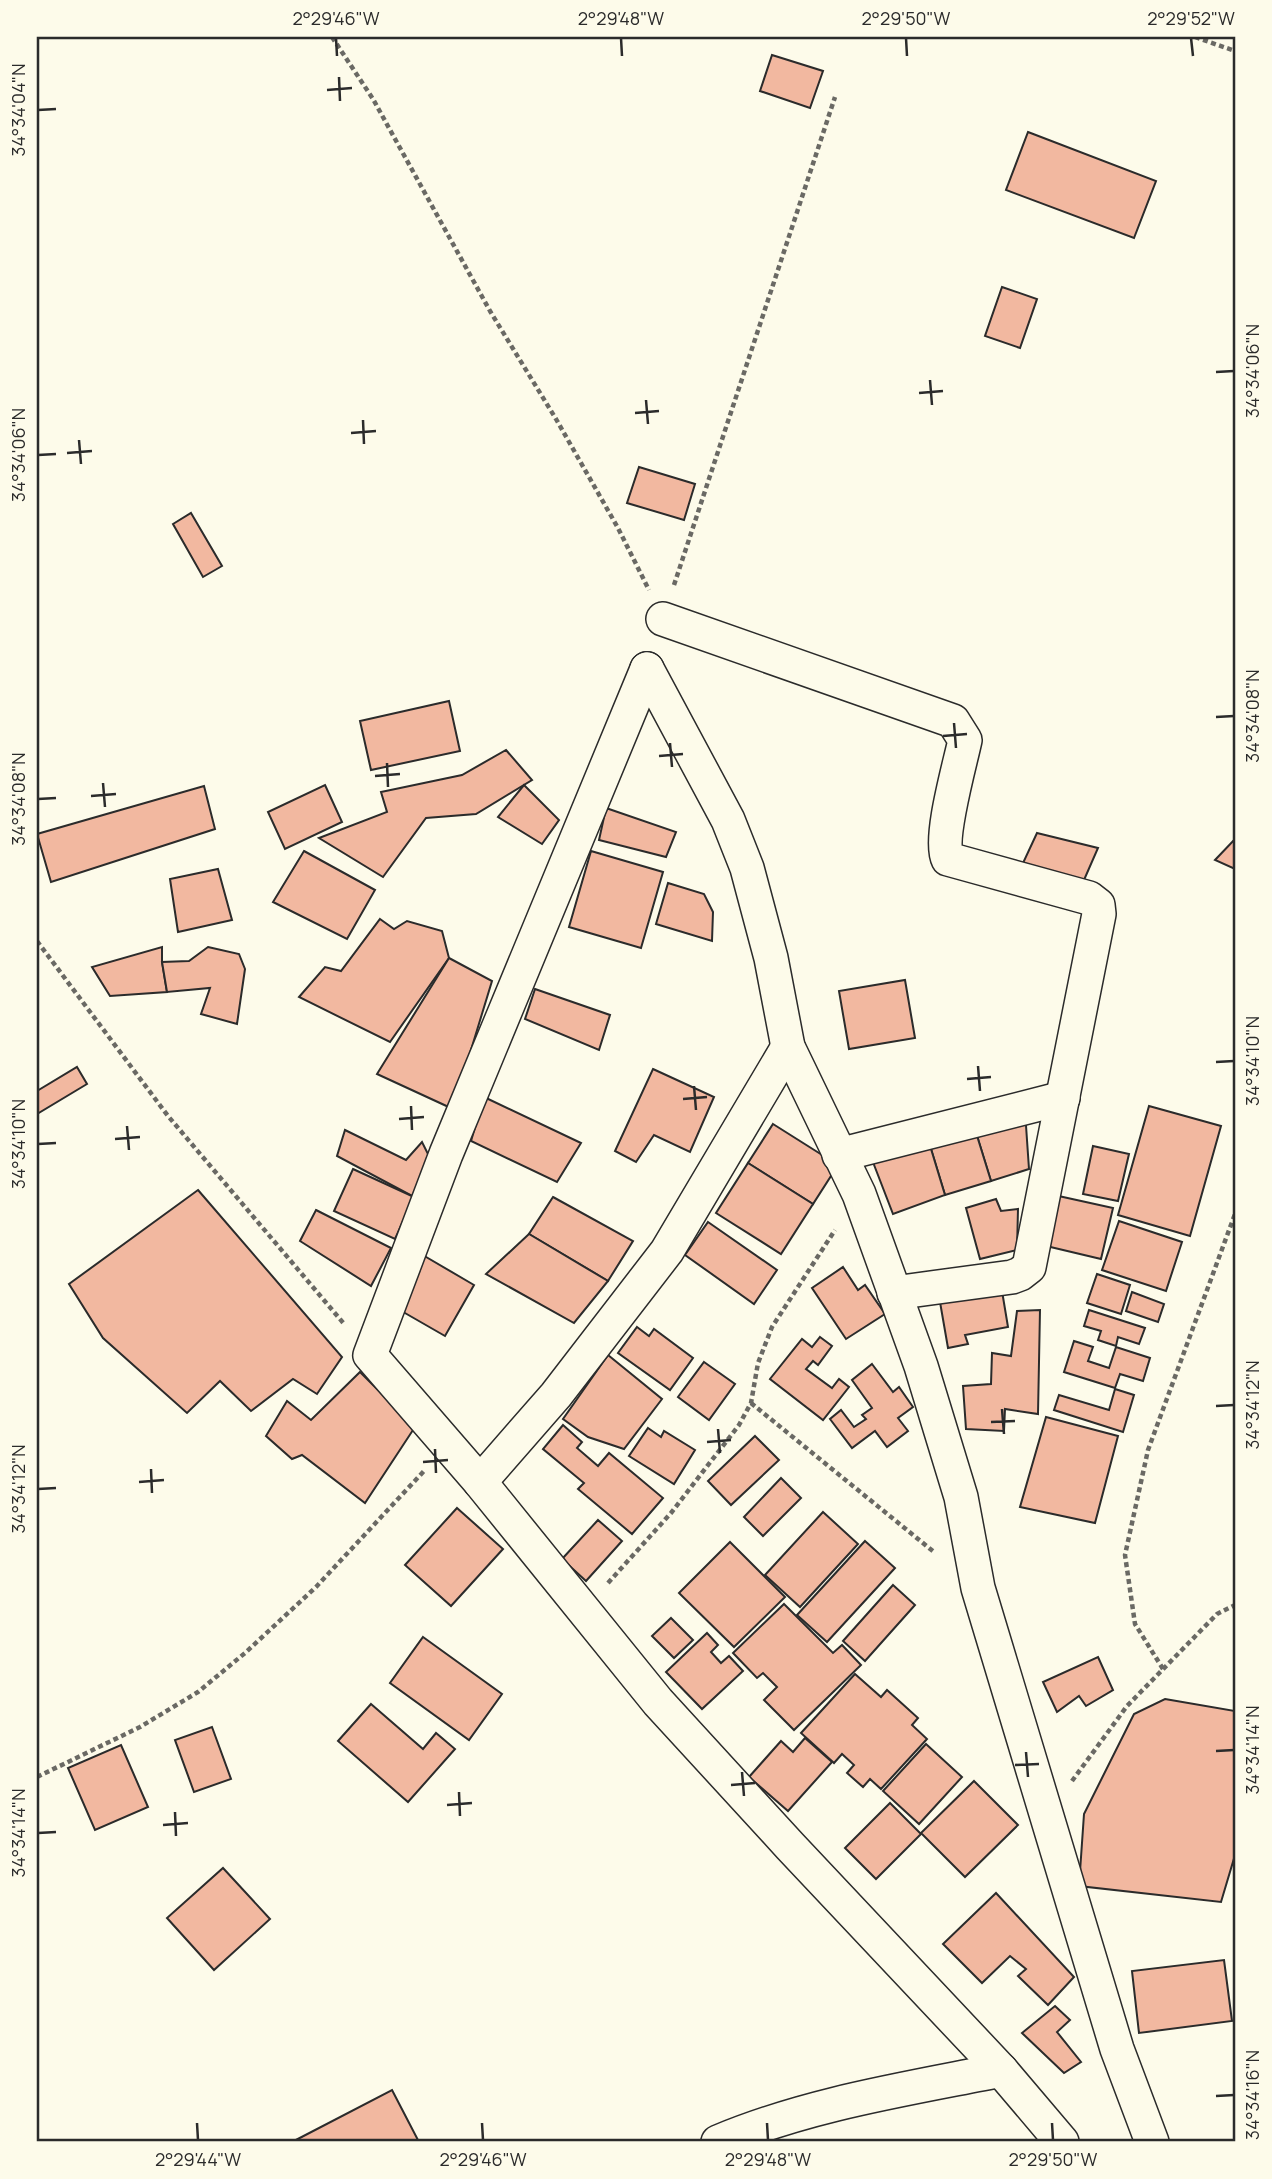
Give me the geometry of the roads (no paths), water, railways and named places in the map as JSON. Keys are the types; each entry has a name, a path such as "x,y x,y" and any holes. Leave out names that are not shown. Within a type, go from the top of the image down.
{"street":[{"path":"663,619 953,721 965,740 946,832 944,852 948,859 1089,898 1098,905 1099,914 1030,1268 1012,1277 894,1293"},
{"path":"1062,2142 1001,2070 677,1722 480,1482 370,1354 446,1154 647,669 728,820 747,869 771,958 788,1047 859,1194 921,1366 961,1497 978,1588 1117,2049 1152,2142"},
{"path":"480,1482 556,1395 667,1251 788,1047"},
{"path":"839,1155 1063,1098"},
{"path":"718,2142 751,2128 836,2104 1001,2070"}]}
